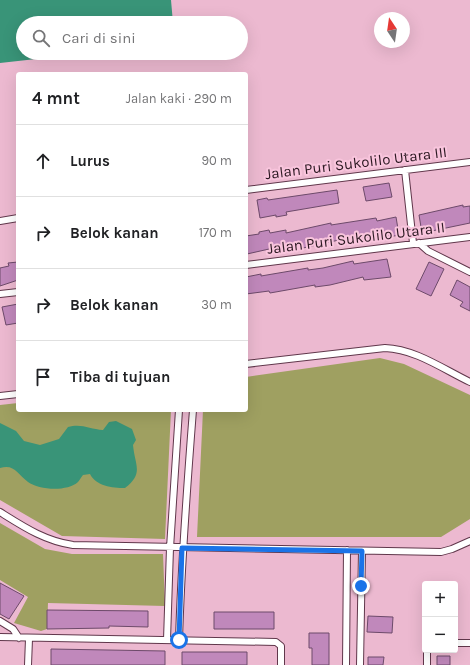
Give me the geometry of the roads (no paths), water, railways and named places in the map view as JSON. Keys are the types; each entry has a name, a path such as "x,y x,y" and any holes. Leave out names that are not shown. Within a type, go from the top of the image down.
{"street":[{"name":"Jalan Puri Sukolilo Utara III","path":"248,190 470,162"},
{"path":"405,170 416,243 428,251 470,272"},
{"path":"0,221 16,218"},
{"name":"Jalan Puri Sukolilo Utara II","path":"248,265 470,237"},
{"path":"0,294 16,292"},
{"path":"248,364 395,348 412,353 470,382"},
{"path":"0,396 16,394"},
{"path":"173,640 169,588 170,548 179,412"},
{"path":"173,640 181,589 182,548 191,452 193,412"},
{"path":"177,450 191,452"},
{"path":"0,512 41,536 61,543 170,548 441,552 470,541"},
{"path":"346,665 348,597 347,550"},
{"path":"360,665 362,551"},
{"path":"169,588 181,589"},
{"path":"348,597 360,597"},
{"path":"0,621 13,629 19,638"},
{"path":"0,637 29,639 173,640 278,643 281,646 281,665"},
{"path":"28,665 29,639"},
{"path":"458,643 470,643"},
{"path":"427,653 427,665"}]}
